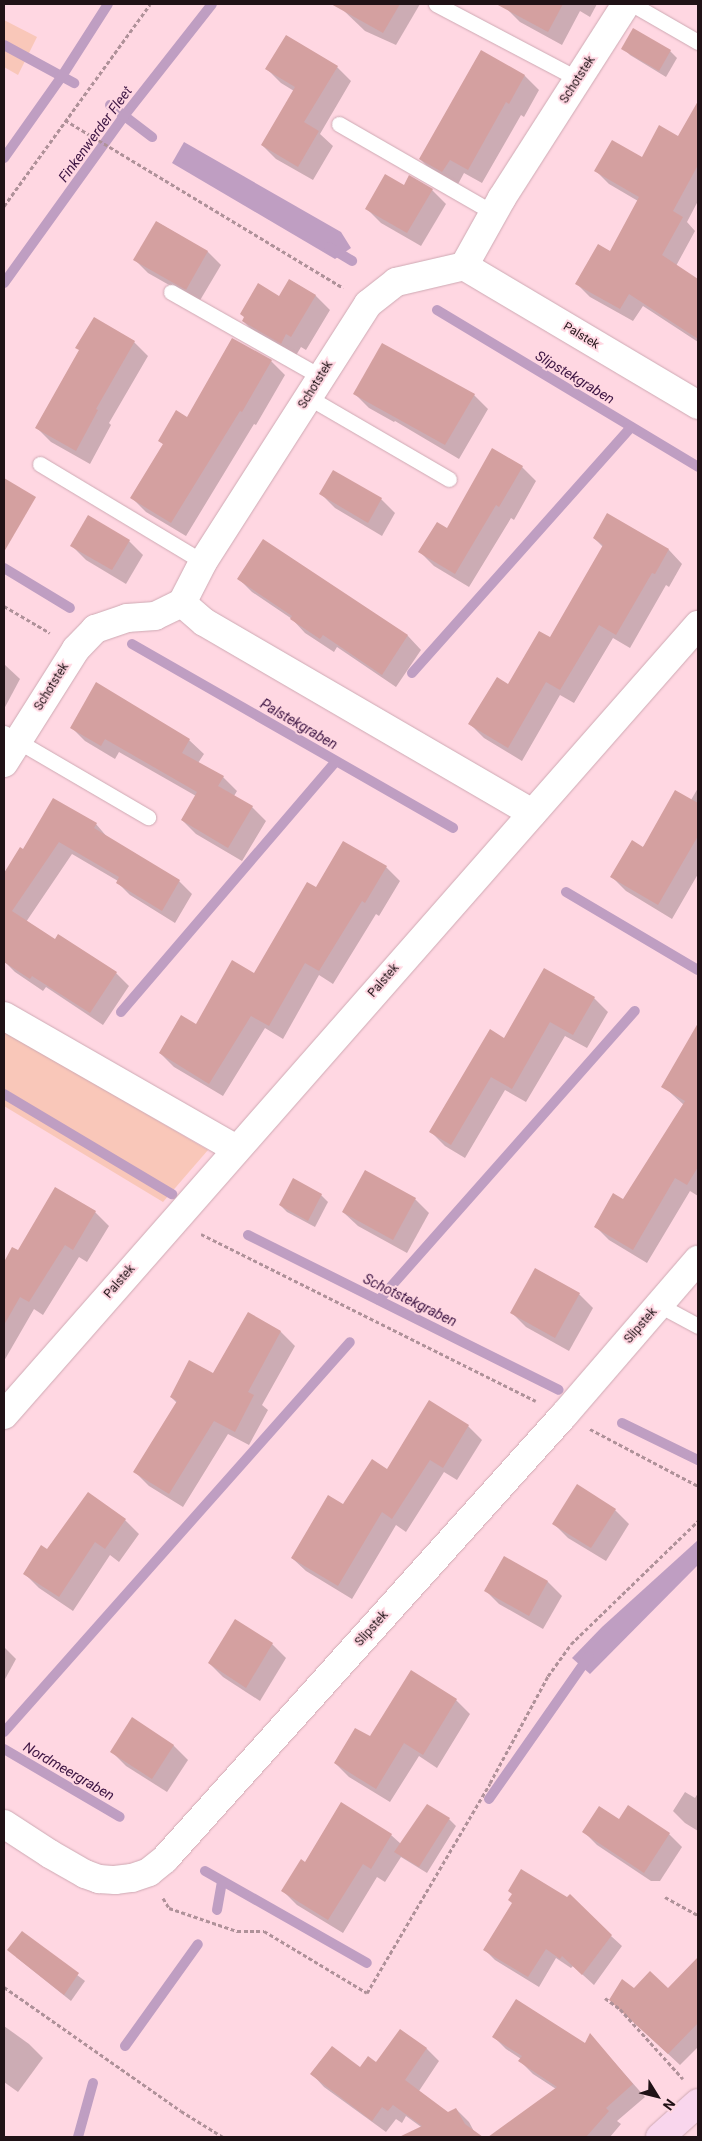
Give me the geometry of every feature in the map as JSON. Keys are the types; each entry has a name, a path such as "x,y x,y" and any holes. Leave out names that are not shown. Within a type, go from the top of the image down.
{"street":[{"name":"Schotstek","path":"8,745 76,649 95,629 127,618 155,616 182,603 203,562 368,304 396,282 464,266 494,213 626,4"},
{"name":"Palstek","path":"464,266 698,405"},
{"path":"182,603 204,622 532,813"},
{"name":"Palstek","path":"4,1415 698,625"},
{"path":"4,1016 236,1149"},
{"name":"Slipstek","path":"4,1824 50,1854 92,1877 115,1880 149,1872 165,1860 564,1414 698,1260"},
{"path":"660,2137 698,2103"}],"lane":[{"path":"436,4 578,79"},
{"path":"632,4 698,42"},
{"path":"339,124 494,213"},
{"path":"171,292 449,479"},
{"path":"40,464 203,562"},
{"path":"8,745 148,816"},
{"path":"659,1305 698,1326"}],"path":[{"path":"4,206 150,4"},
{"path":"65,120 368,304"},
{"path":"4,606 76,649"},
{"path":"174,1220 564,1414 698,1486"},
{"path":"149,1872 169,1908 237,1931 264,1931 366,1993 490,1783 554,1668 571,1644 698,1521"},
{"path":"665,1898 698,1915"},
{"path":"4,1987 182,2111 223,2137"},
{"path":"605,1998 620,2009 671,2065"}],"shaded area":[{"path":"4,20 37,37 18,75 4,67"},
{"path":"184,142 341,232 351,248 335,259 172,163"},
{"path":"4,1031 208,1150 163,1202 4,1106"},
{"path":"698,1540 698,1565 590,1674 572,1658 602,1627"}],"building":[{"path":"331,4 400,4 383,33"},
{"path":"496,4 563,4 548,32"},
{"path":"633,28 671,50 659,71 621,49"},
{"path":"286,35 338,66 304,122 319,131 298,167 261,145 295,87 265,69"},
{"path":"481,50 525,75 509,104 506,102 468,170 450,160 442,172 419,159"},
{"path":"698,101 698,165 673,211 683,217 662,255 698,279 698,339 629,294 620,309 575,284 598,244 610,251 639,197 594,171 612,140 642,157 659,125 678,136"},
{"path":"385,174 404,185 409,175 433,189 407,233 365,209"},
{"path":"156,221 208,251 186,290 133,260"},
{"path":"289,279 316,295 291,337 286,334 281,344 242,321 244,317 240,314 258,283 279,296"},
{"path":"94,317 135,341 96,409 98,410 76,451 35,428 79,350 75,348"},
{"path":"232,338 272,360 242,412 240,411 171,523 130,498 163,444 158,441 176,410 187,417"},
{"path":"382,343 475,394 445,445 353,394"},
{"path":"492,448 523,466 499,507 496,505 455,574 418,552 437,522 447,528"},
{"path":"333,470 382,498 368,523 319,494"},
{"path":"4,478 36,497 4,552"},
{"path":"607,513 669,549 655,574 652,573 616,635 599,625 560,690 546,682 508,748 468,724 497,677 508,684 539,631 550,637 603,545 593,538"},
{"path":"88,515 130,540 112,570 70,546"},
{"path":"263,539 408,635 382,675 323,635 320,639 290,619 292,616 237,579"},
{"path":"96,682 190,739 182,753 224,776 218,786 253,806 228,848 181,820 197,792 105,739 101,746 70,728"},
{"path":"675,790 698,803 698,836 658,905 610,877 632,840 643,847"},
{"path":"53,798 97,823 94,828 180,880 162,911 116,883 119,877 59,842 12,911 55,939 58,934 117,972 90,1013 32,976 30,979 4,962 4,873 20,847 23,849"},
{"path":"343,841 387,866 365,903 362,901 319,971 305,963 269,1026 251,1016 209,1084 159,1053 181,1015 196,1024 232,960 254,973 307,882 316,887"},
{"path":"544,968 595,997 573,1035 550,1022 512,1089 491,1077 451,1145 429,1132 490,1029 504,1038"},
{"path":"698,1023 698,1167 687,1185 675,1178 633,1250 594,1227 613,1193 623,1199 685,1101 661,1087"},
{"path":"365,1170 416,1198 393,1240 342,1212"},
{"path":"293,1178 322,1194 308,1221 279,1205"},
{"path":"55,1187 96,1211 73,1250 65,1245 29,1302 20,1297 4,1325 4,1262 12,1247 18,1250"},
{"path":"535,1268 580,1293 555,1338 510,1313"},
{"path":"248,1312 281,1331 248,1392 254,1395 235,1432 214,1421 169,1494 133,1472 177,1401 170,1397 189,1360 213,1373"},
{"path":"429,1400 469,1425 443,1468 430,1460 392,1519 382,1512 338,1586 291,1558 328,1495 343,1504 372,1459 387,1469"},
{"path":"577,1484 616,1509 591,1548 552,1524"},
{"path":"88,1492 126,1519 105,1549 95,1542 59,1597 23,1574 41,1545 47,1549"},
{"path":"504,1556 548,1581 529,1616 484,1591"},
{"path":"235,1619 273,1643 246,1688 208,1663"},
{"path":"411,1670 457,1699 423,1755 404,1743 376,1789 334,1763 355,1728 370,1736"},
{"path":"132,1717 174,1745 152,1779 110,1752"},
{"path":"341,1802 392,1834 371,1869 363,1864 328,1920 281,1891 301,1859 305,1862"},
{"path":"427,1804 450,1818 419,1867 394,1852"},
{"path":"628,1805 670,1833 644,1873 582,1832 599,1806 619,1819"},
{"path":"521,1869 567,1897 570,1894 612,1935 582,1975 562,1956 560,1959 546,1949 528,1977 483,1950 512,1903 508,1900 512,1894 508,1891"},
{"path":"22,1931 79,1973 64,1995 7,1950"},
{"path":"698,1957 698,2023 668,2054 609,2000 622,1979 634,1988 650,1971 668,1988"},
{"path":"516,1999 585,2043 590,2033 633,2084 606,2108 609,2111 586,2137 488,2137 557,2087 518,2061 522,2056 492,2037"},
{"path":"400,2029 427,2048 405,2080 448,2112 456,2108 465,2124 483,2137 399,2137 422,2126 393,2105 388,2111 382,2107 372,2121 310,2074 332,2046 360,2067 368,2056 376,2062"}],"waterway":[{"path":"4,158 62,76 108,4"},
{"name":"Finkenwerder Fleet","path":"4,283 124,116 212,4"},
{"path":"4,45 74,83"},
{"name":"Slipstekgraben","path":"110,105 152,137"},
{"name":"Slipstekgraben","path":"329,247 352,261"},
{"name":"Slipstekgraben","path":"437,310 698,467"},
{"path":"412,673 631,427"},
{"name":"Palstekgraben","path":"4,568 70,608"},
{"name":"Palstekgraben","path":"132,644 453,828"},
{"path":"121,1012 336,761"},
{"name":"Palstekgraben","path":"566,892 698,970"},
{"path":"379,1300 635,1011"},
{"name":"Schotstekgraben","path":"4,1094 172,1194"},
{"name":"Schotstekgraben","path":"248,1235 559,1390"},
{"path":"4,1732 350,1342"},
{"name":"Schotstekgraben","path":"622,1423 698,1460"},
{"path":"489,1799 589,1656"},
{"name":"Nordmeergraben","path":"4,1749 120,1817"},
{"path":"205,1871 367,1963"},
{"path":"217,1910 222,1881"},
{"path":"125,2046 198,1944"},
{"path":"78,2137 93,2083"}]}
